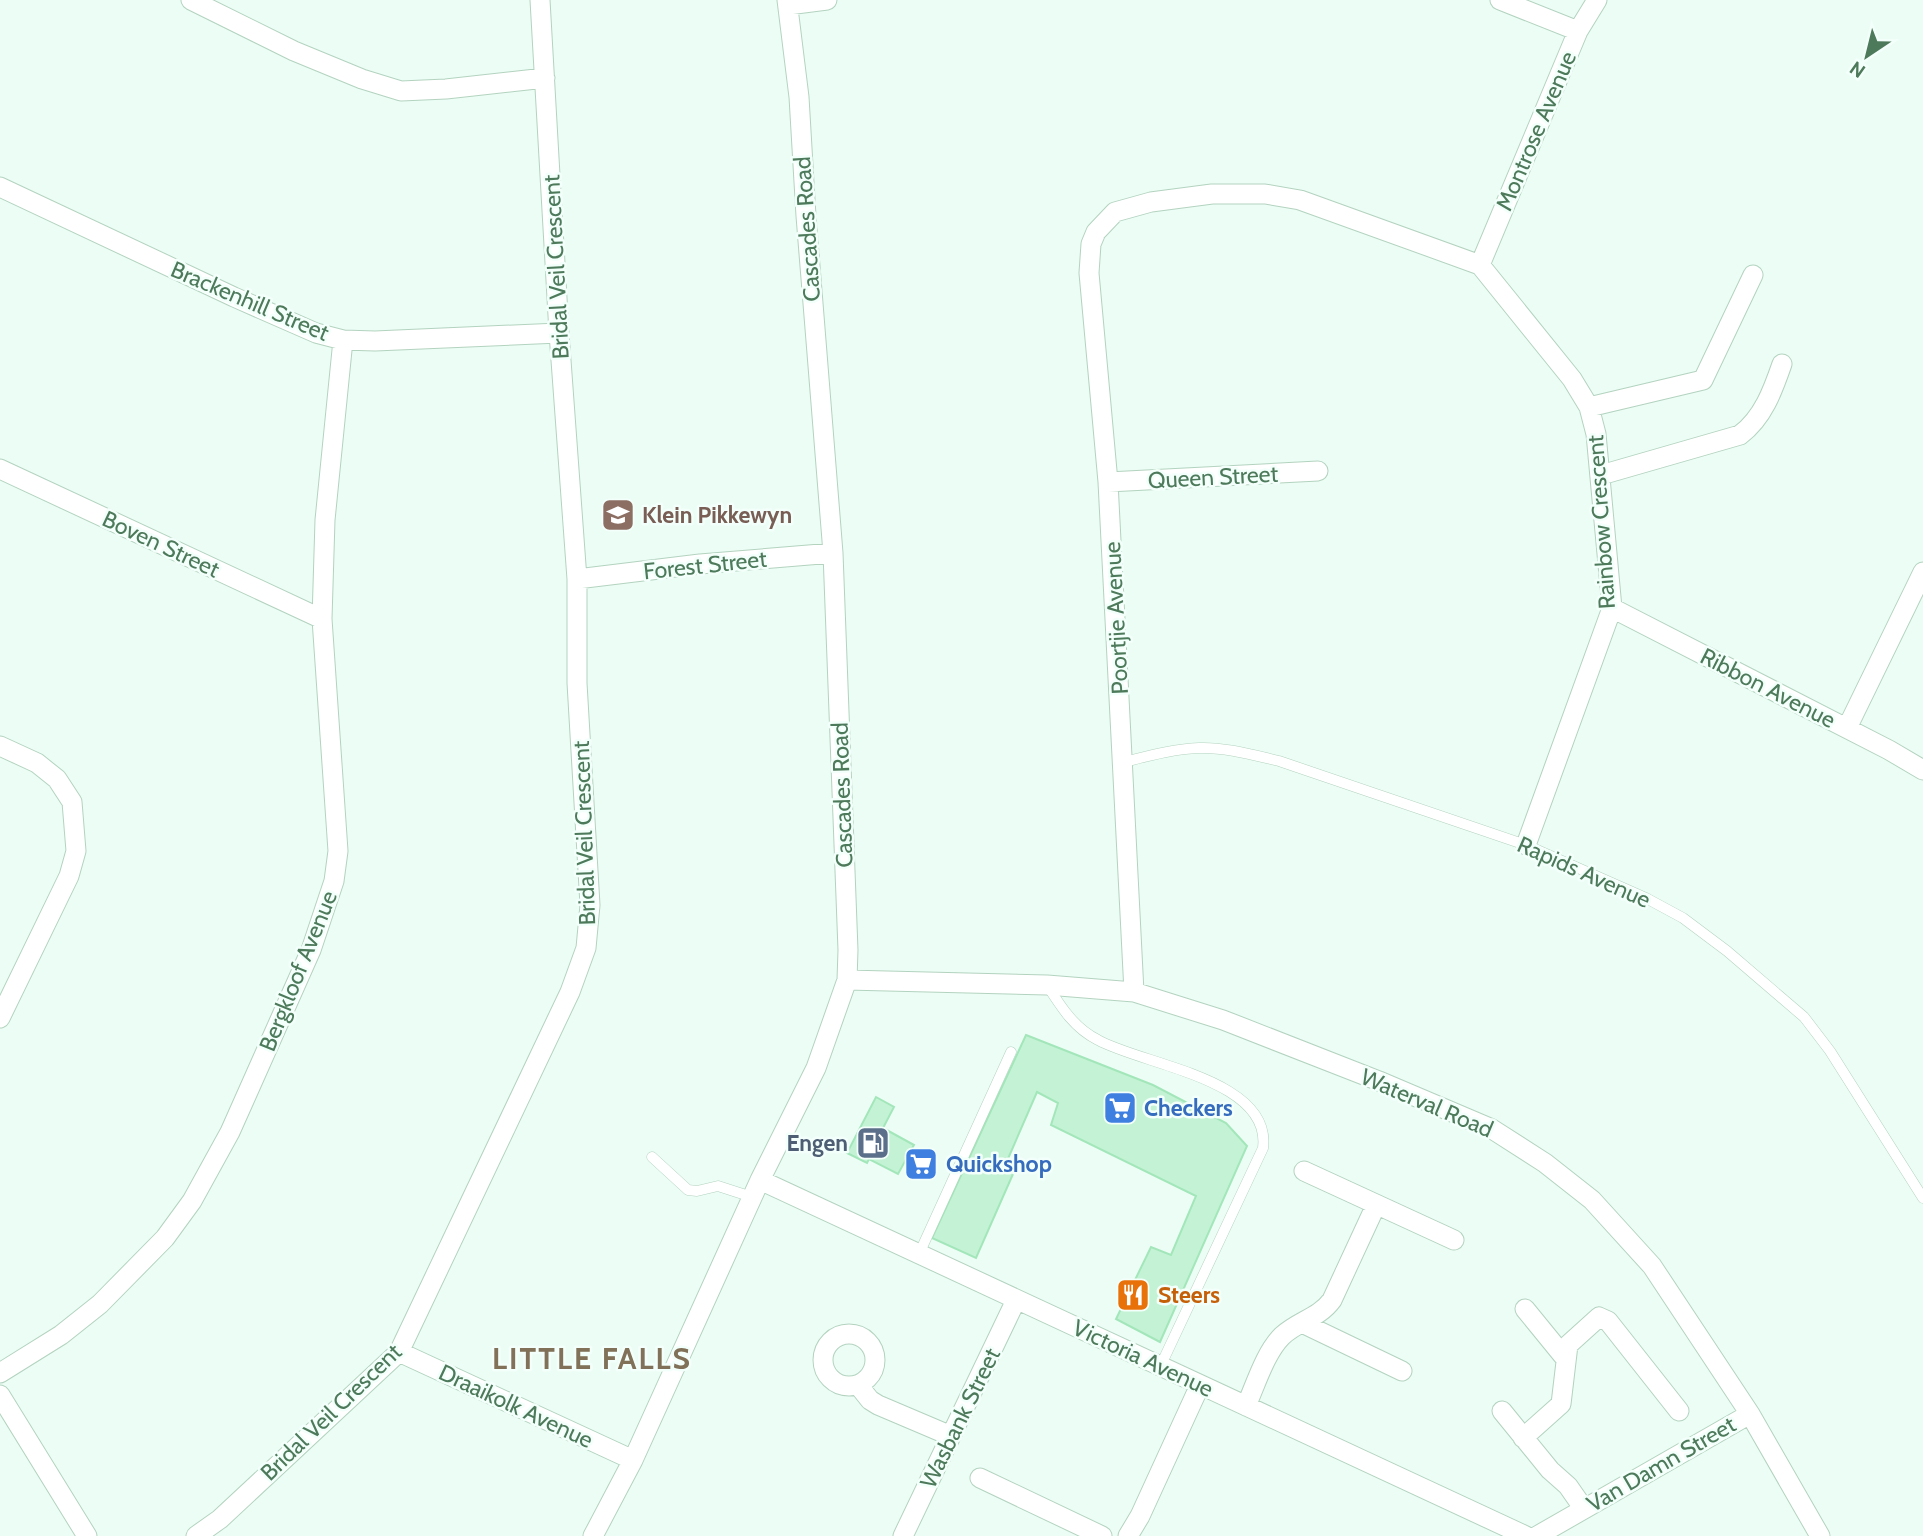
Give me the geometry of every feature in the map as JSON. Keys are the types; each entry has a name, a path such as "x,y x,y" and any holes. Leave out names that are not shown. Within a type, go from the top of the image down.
{"street":[{"path":"191,0 294,51 362,79 401,91 545,78"},
{"name":"Bridal Veil Crescent","path":"196,1536 220,1519 398,1352 570,992 586,948 590,905 577,683 577,579 559,333 540,0"},
{"path":"788,2 827,0"},
{"path":"1500,0 1578,31"},
{"name":"Montrose Avenue","path":"1480,265 1578,31 1597,0"},
{"name":"Cascades Road","path":"593,1536 633,1460 756,1188 816,1068 848,980 833,553 799,97 788,2"},
{"name":"Brackenhill Street","path":"0,187 233,297 316,333 343,340 375,341 559,333"},
{"name":"Poortjie Avenue","path":"1134,992 1108,482 1089,273 1091,244 1103,222 1115,212 1151,202 1212,194 1265,194 1300,200 1480,265"},
{"name":"Rainbow Crescent","path":"1480,265 1572,379 1589,407 1596,433 1601,475 1607,574 1612,608 1526,845"},
{"path":"1589,407 1703,380 1753,275"},
{"name":"Bergkloof Avenue","path":"0,1373 61,1335 100,1304 165,1238 192,1201 230,1132 311,950 334,881 338,851 322,620 325,520 343,340"},
{"path":"1601,475 1740,435 1750,428 1767,401 1782,364"},
{"name":"Boven Street","path":"0,469 322,620"},
{"name":"Queen Street","path":"1108,482 1318,471"},
{"name":"Forest Street","path":"577,579 700,564 833,553"},
{"path":"1847,728 1923,572"},
{"name":"Ribbon Avenue","path":"1612,608 1847,728 1923,770"},
{"path":"0,746 37,763 57,779 72,802 76,851 69,876 0,1017"},
{"name":"Waterval Road","path":"848,980 1047,985 1134,992 1223,1020 1492,1129 1545,1163 1592,1200 1653,1266 1750,1414 1820,1536"},
{"path":"1304,1171 1454,1240"},
{"name":"Victoria Avenue","path":"756,1188 919,1254 1526,1536"},
{"path":"1246,1406 1275,1345 1289,1330 1325,1309 1332,1300 1376,1205"},
{"name":"Wasbank Street","path":"903,1536 1016,1300"},
{"path":"1525,1309 1565,1357"},
{"path":"1523,1438 1561,1404 1568,1345 1594,1320 1604,1318 1679,1410"},
{"path":"1301,1324 1402,1371"},
{"name":"Draaikolk Avenue","path":"398,1352 633,1460"},
{"path":"858,1385 878,1405 951,1436"},
{"path":"1128,1536 1140,1516 1200,1385"},
{"path":"0,1395 87,1536"},
{"path":"1502,1411 1550,1470 1568,1486 1584,1509"},
{"name":"Van Damn Street","path":"1537,1536 1750,1414"},
{"path":"980,1478 1102,1536"}],"lane":[{"name":"Rapids Avenue","path":"1124,762 1200,747 1242,752 1279,761 1526,845 1646,898 1682,918 1727,951 1804,1017 1830,1051 1923,1198"},
{"path":"1047,985 1064,1013 1096,1040 1129,1054 1208,1079 1247,1104 1256,1116 1264,1138 1263,1148 1160,1367"},
{"path":"919,1254 1011,1052"},
{"path":"652,1157 688,1190 697,1191 718,1186 756,1188"}],"building":[{"path":"1026,1035 1153,1085 1226,1123 1247,1146 1160,1342 1116,1319 1151,1247 1171,1255 1196,1196 1051,1125 1058,1103 1037,1092 1004,1168 1013,1174 976,1258 932,1238"},
{"path":"876,1097 894,1107 883,1128 914,1145 898,1174 869,1159 867,1163 847,1153"}],"place":[{"name":"Klein Pikkewyn","path":"618,515"},
{"name":"Checkers","path":"1120,1108"},
{"name":"Engen","path":"873,1143"},
{"name":"Quickshop","path":"921,1164"},
{"name":"Steers","path":"1133,1295"}],"district":[{"name":"LITTLE FALLS","path":"592,1359"}]}
